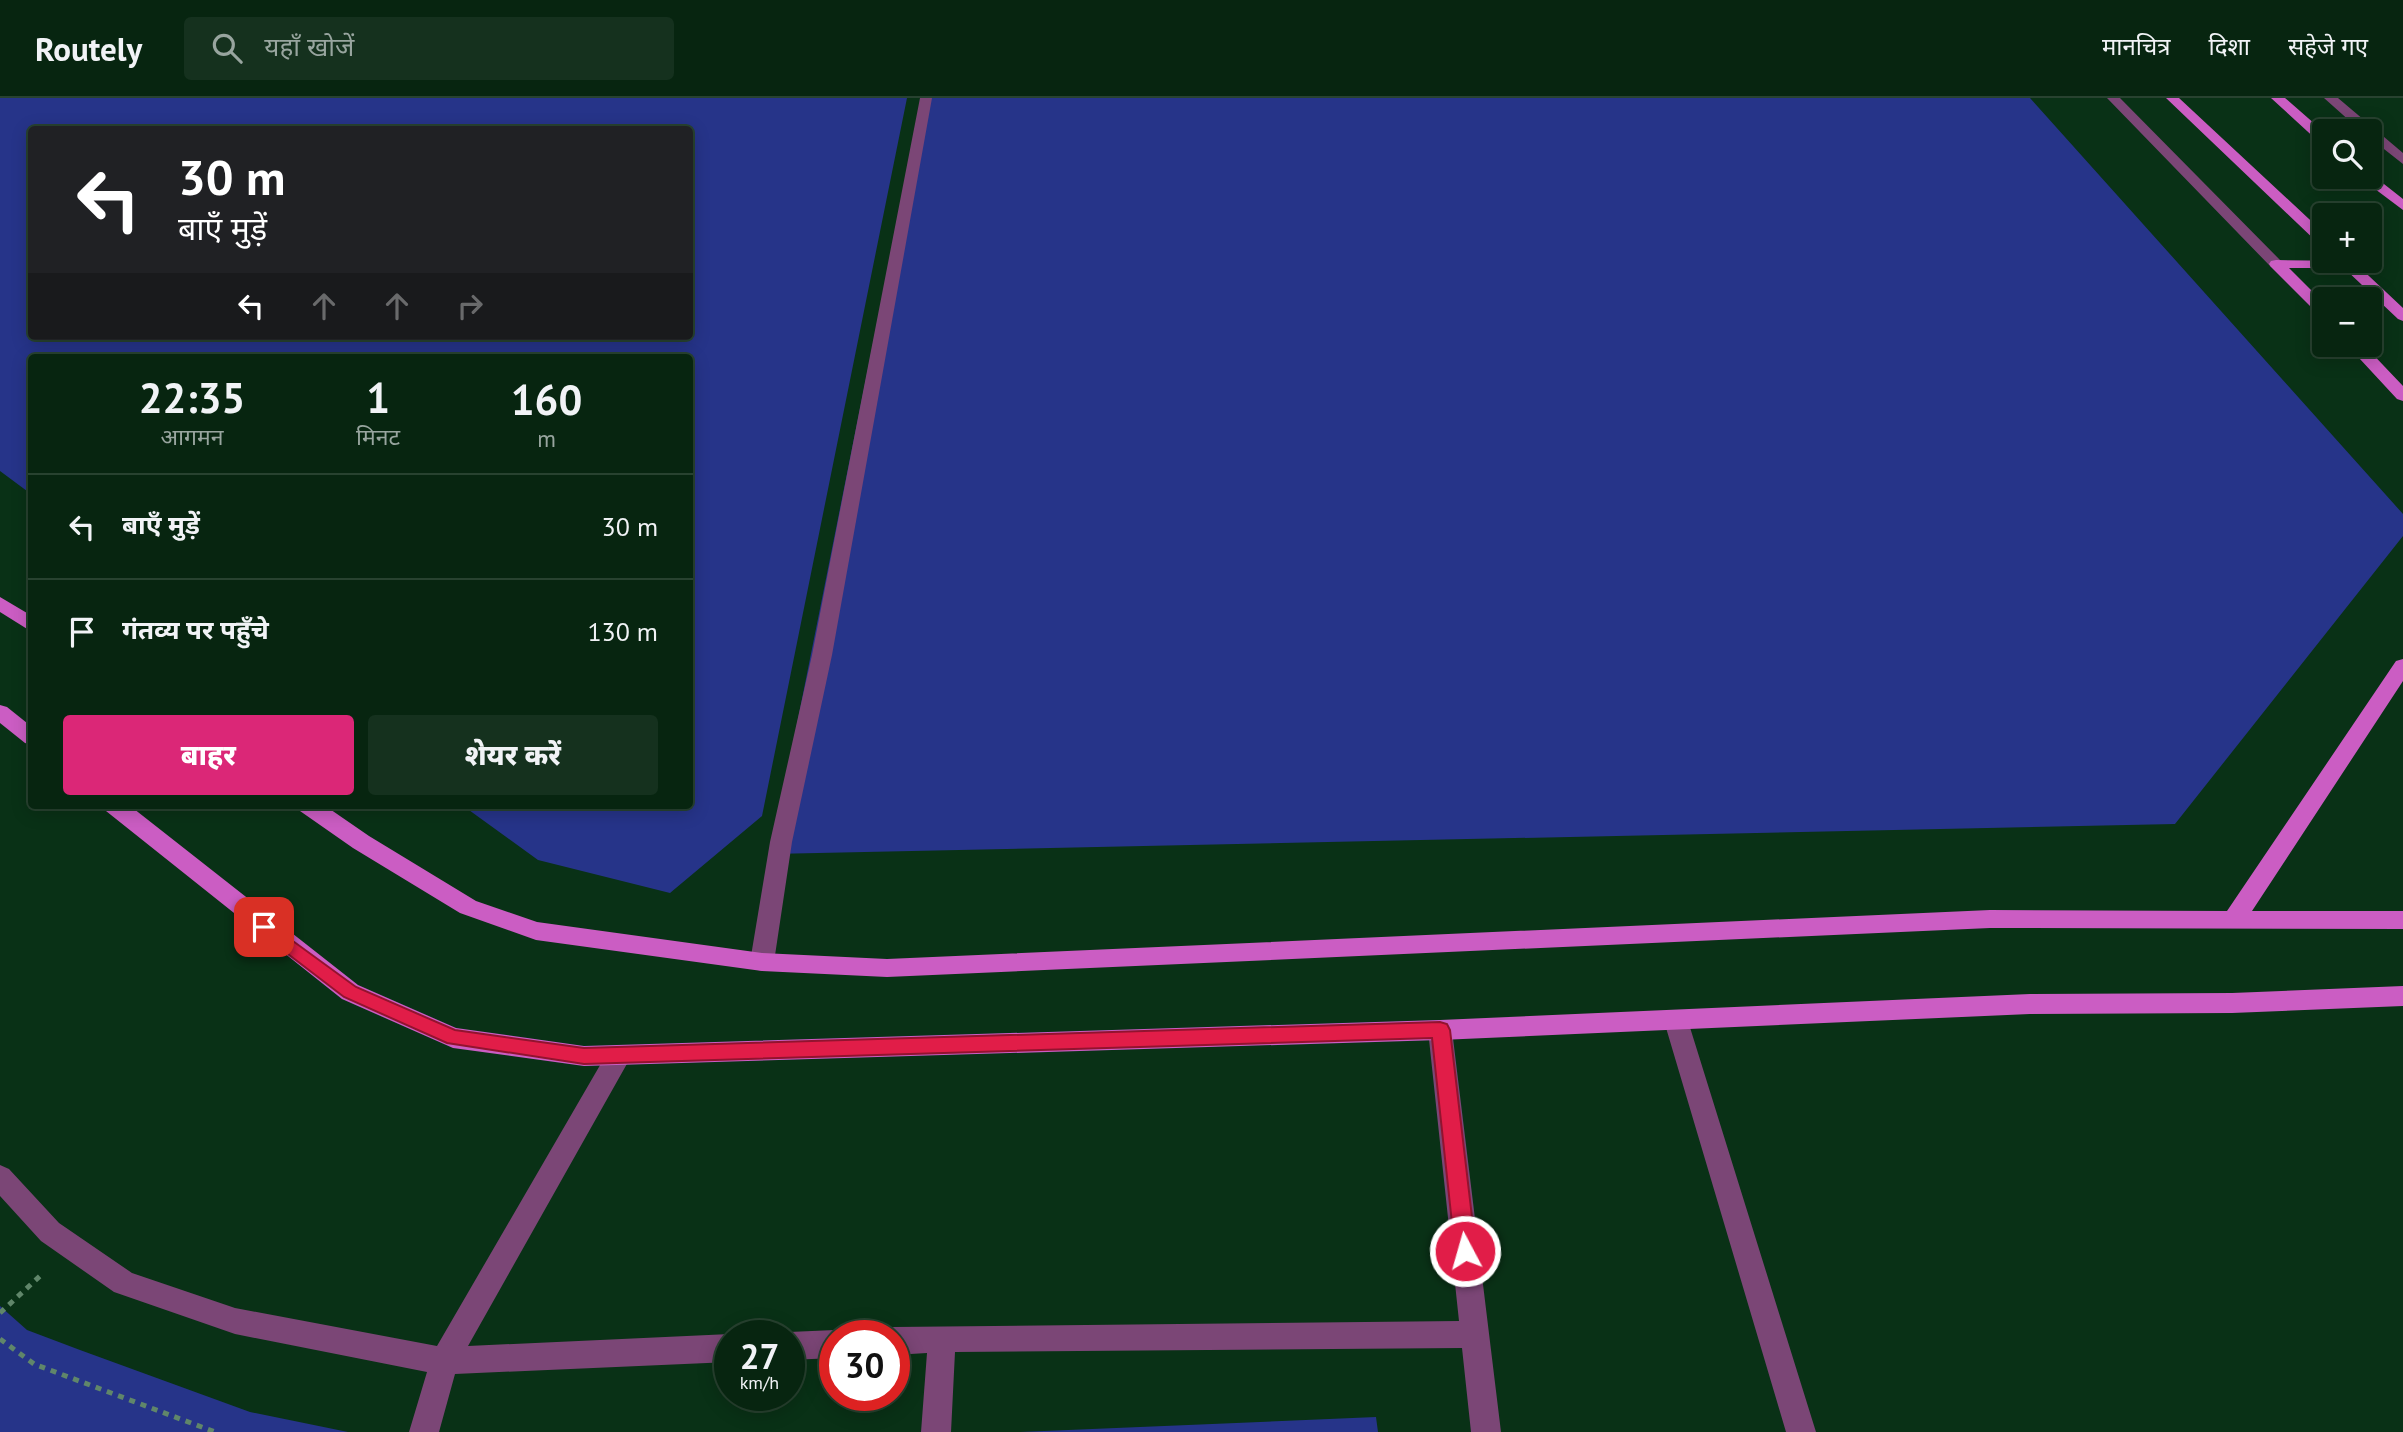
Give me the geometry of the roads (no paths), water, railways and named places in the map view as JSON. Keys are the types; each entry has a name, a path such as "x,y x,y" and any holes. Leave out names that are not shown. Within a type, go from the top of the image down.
{"main road":[{"path":"2172,98 2312,230"},
{"path":"2277,98 2312,129"},
{"path":"2382,189 2403,206"},
{"path":"2276,264 2312,263"},
{"path":"2276,264 2312,300"},
{"path":"2358,273 2403,316"},
{"path":"2366,357 2403,396"},
{"path":"0,603 28,623"},
{"path":"2233,920 2403,666"},
{"path":"0,712 28,735"},
{"path":"119,809 350,992 453,1038 584,1056 1440,1030 2030,1004 2232,1003 2403,996"},
{"path":"314,809 361,842 468,906 536,931 762,962 887,968 1990,919 2403,920"}],"street":[{"path":"762,962 781,842 821,655 926,98"},
{"path":"2112,98 2276,264"},
{"path":"2330,98 2355,119"},
{"path":"2382,142 2403,160"},
{"path":"1676,1021 1801,1432"},
{"path":"1440,1030 1486,1432"},
{"path":"424,1432 444,1361 619,1055"},
{"path":"0,1177 50,1232 124,1283 235,1321 444,1361 714,1349"},
{"path":"910,1340 1475,1334"},
{"path":"936,1432 942,1339"}]}
